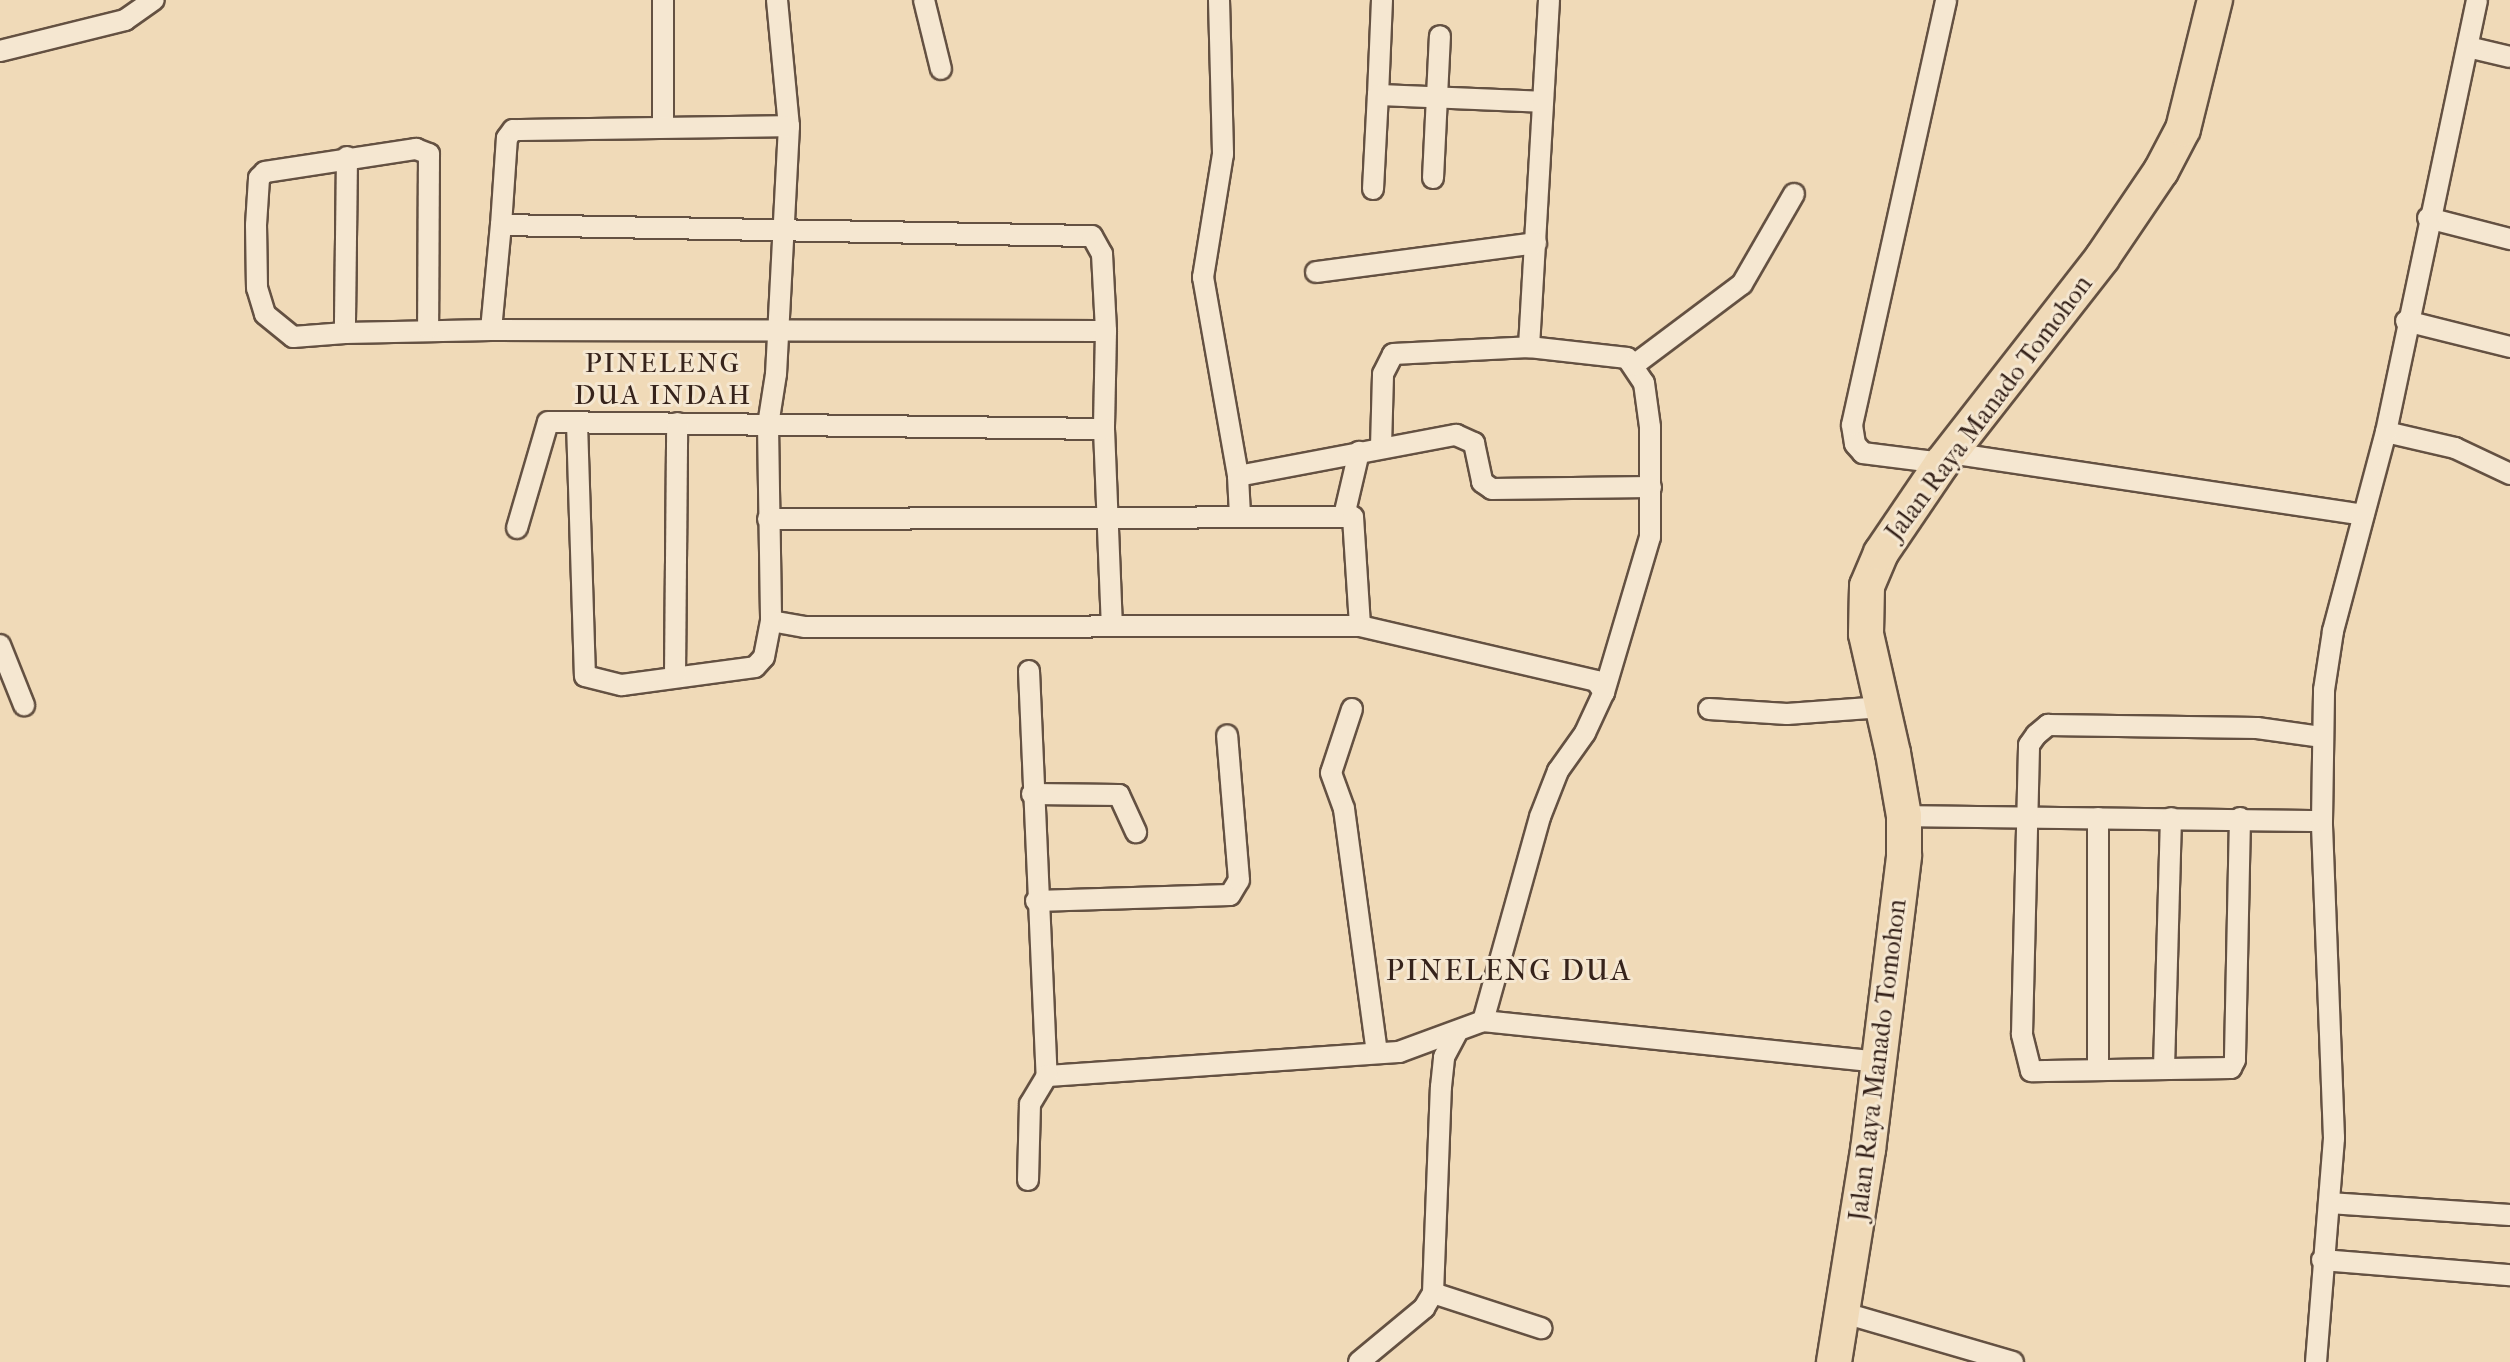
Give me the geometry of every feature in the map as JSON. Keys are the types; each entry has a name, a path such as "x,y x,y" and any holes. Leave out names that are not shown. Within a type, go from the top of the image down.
{"highway":[{"name":"Jalan Raya Manado Tomohon","path":"1834,1362 1844,1313 1880,1062 1904,816 1866,634 1867,586 1881,553 1946,458 2102,258 2161,171 2183,129 2215,0"}],"street":[{"path":"0,51 125,20 154,0"},
{"path":"663,0 663,127"},
{"path":"577,423 582,671 606,684 755,667 764,657 771,621 768,425 786,232 789,126 777,0"},
{"path":"924,0 941,69"},
{"path":"1219,0 1223,154 1203,277 1238,476 1240,516"},
{"path":"1373,189 1382,0"},
{"path":"1529,347 1549,0"},
{"path":"1946,0 1852,425 1855,444 1863,453 1946,458 2363,515"},
{"path":"2316,1362 2334,1138 2322,821 2322,737 2330,646 2386,432 2406,321 2477,0"},
{"path":"1433,178 1440,36"},
{"path":"2468,47 2510,57"},
{"path":"1378,95 1543,102"},
{"path":"491,330 507,138 513,130 789,126"},
{"path":"428,329 429,154 416,149 347,157 265,172 259,178 257,288 273,325 293,337 428,329 1106,331"},
{"path":"345,333 347,157"},
{"path":"1634,365 1742,284 1794,194"},
{"path":"2428,218 2510,239"},
{"path":"501,225 786,232 1084,233 1098,242 1102,251 1106,331 1104,429 1112,624"},
{"path":"1316,272 1536,243"},
{"path":"2406,321 2510,347"},
{"path":"1381,447 1384,364 1393,354 1529,347 1618,354 1634,365 1648,401 1650,537 1604,692 1585,733 1558,771 1540,817 1483,1021"},
{"path":"517,528 544,425 677,423 1104,429"},
{"path":"675,675 677,423"},
{"path":"2386,432 2467,452 2510,474"},
{"path":"1238,476 1450,435 1467,437 1476,447 1482,482 1492,489 1651,487"},
{"path":"1344,516 1359,452"},
{"path":"768,519 1344,516 1355,519 1358,534 1360,626"},
{"path":"771,621 805,627 1112,624 1360,626 1577,674 1596,681 1604,692"},
{"path":"0,645 24,705"},
{"path":"1028,1180 1030,1104 1047,1076 1036,901 1029,671"},
{"path":"1709,709 1787,714 1883,707"},
{"path":"1352,709 1331,773 1344,809 1377,1053"},
{"path":"2240,818 2235,1060 2231,1068 2031,1071 2026,1064 2029,745 2048,725 2257,728 2322,737"},
{"path":"1036,901 1230,895 1239,880 1227,735"},
{"path":"1032,794 1119,795 1136,832"},
{"path":"1904,816 2322,821"},
{"path":"2098,818 2098,1069"},
{"path":"2164,1068 2171,818"},
{"path":"1047,1076 1377,1053 1416,1048 1483,1021 1880,1062"},
{"path":"1359,1362 1424,1308 1433,1293 1441,1087 1444,1057 1456,1034"},
{"path":"2329,1203 2510,1215"},
{"path":"2322,1260 2510,1275"},
{"path":"1433,1293 1541,1328"},
{"path":"1844,1313 2013,1362"}],"district":[{"name":"PINELENG DUA INDAH","path":"663,379"},
{"name":"PINELENG DUA","path":"1509,971"}]}
